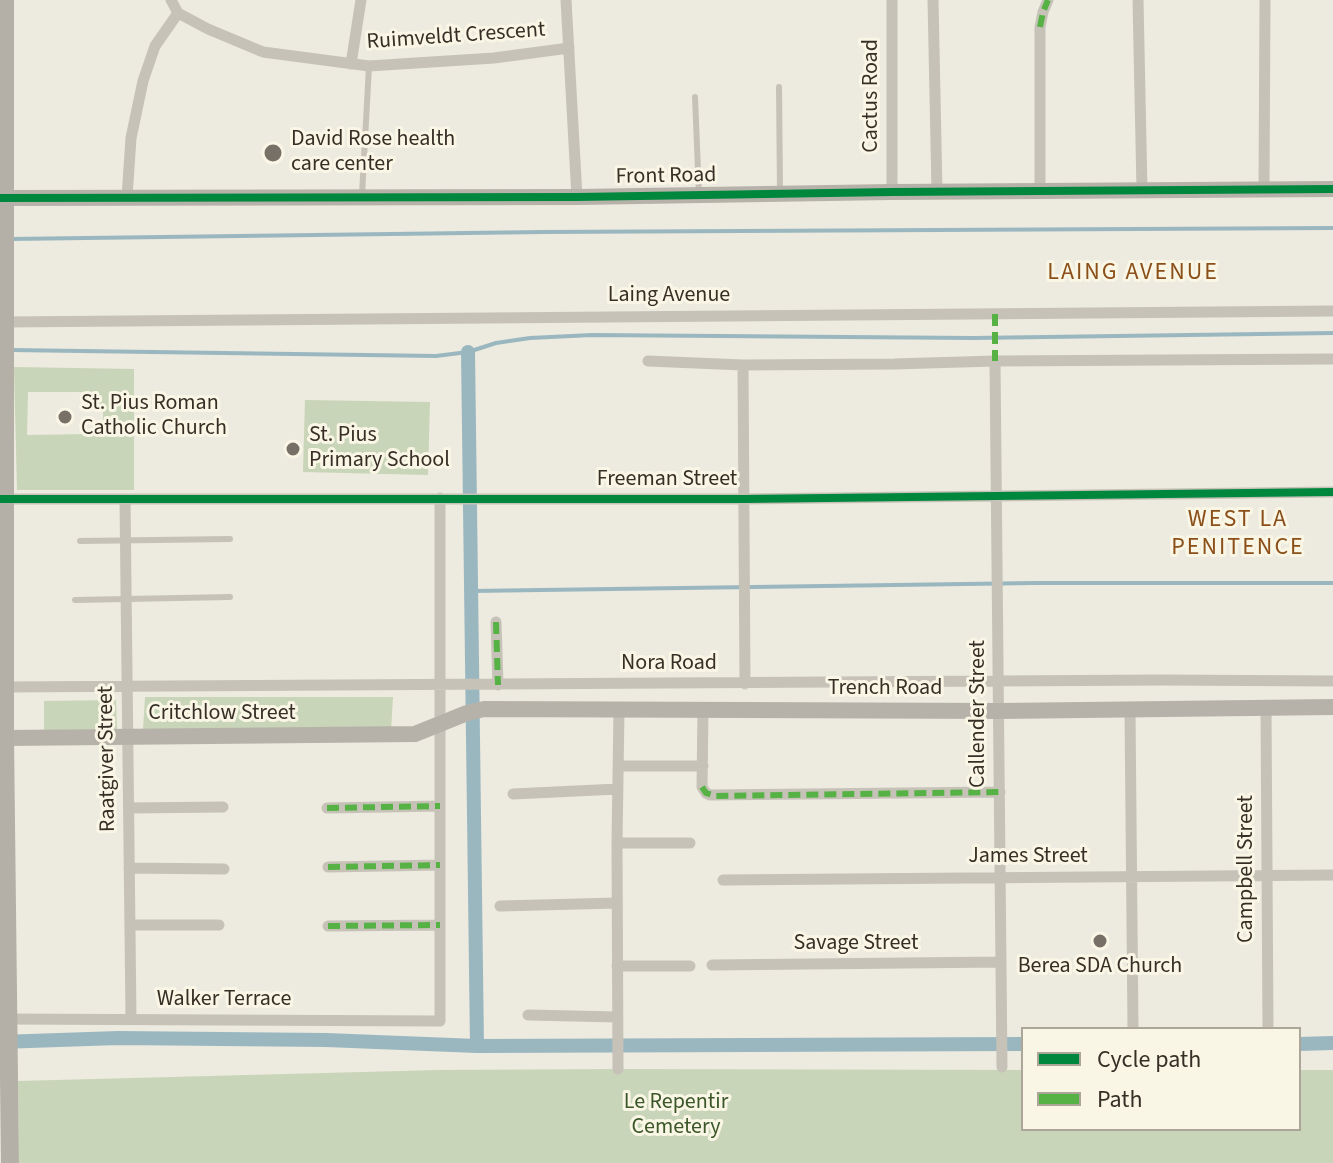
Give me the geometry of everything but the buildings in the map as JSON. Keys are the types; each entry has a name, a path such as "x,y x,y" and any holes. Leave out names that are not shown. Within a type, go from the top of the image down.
{"main road":[{"path":"5,0 2,499 6,1070 10,1163"}],"street":[{"path":"127,197 131,138 143,81 155,46 178,13 171,0"},
{"path":"351,64 361,0"},
{"path":"566,0 577,197"},
{"name":"Cactus Road","path":"892,0 892,192"},
{"path":"933,0 937,191"},
{"path":"1040,191 1040,27 1048,0"},
{"path":"1138,0 1142,190"},
{"path":"1264,189 1265,0"},
{"name":"Ruimveldt Crescent","path":"178,13 263,52 369,66 494,58 569,48"},
{"name":"Front Road","path":"2,198 577,197 1333,189"},
{"name":"Laing Avenue","path":"4,326 1333,311"},
{"path":"648,361 743,365 1333,359"},
{"name":"Callender Street","path":"995,361 1002,1063"},
{"path":"743,365 745,684"},
{"name":"Freeman Street","path":"2,499 743,499 1333,492"},
{"path":"328,926 440,925 440,498"},
{"name":"Raatgiver Street","path":"125,499 131,1019"},
{"path":"496,622 498,685"},
{"name":"Nora Road","path":"5,687 1333,681"},
{"name":"Trench Road","path":"439,726 484,709 999,711 1333,707"},
{"name":"Campbell Street","path":"1266,708 1268,1027"},
{"path":"618,1069 619,710"},
{"path":"703,710 703,791 716,796 1000,792"},
{"path":"1130,710 1133,1027"},
{"name":"Critchlow Street","path":"5,738 415,734 439,726"},
{"path":"618,766 703,766"},
{"path":"513,794 618,789"},
{"path":"327,808 440,806"},
{"path":"129,808 223,807"},
{"path":"617,843 690,843"},
{"path":"328,867 440,865"},
{"path":"129,868 224,869"},
{"name":"James Street","path":"723,880 1333,875"},
{"path":"500,906 617,903"},
{"path":"130,925 219,925"},
{"name":"Walker Terrace","path":"6,1021 440,1021 440,925"},
{"name":"Savage Street","path":"712,965 1001,962"},
{"path":"617,966 690,966"},
{"path":"528,1015 618,1017"}],"lane":[{"path":"362,197 369,66"},
{"path":"779,87 780,193"},
{"path":"695,97 699,195"},
{"path":"80,541 230,539"},
{"path":"75,600 230,597"}],"green space":[{"path":"14,367 134,369 134,490 17,490","holes":["28,392 94,392 95,406 103,406 103,427 94,428 93,434 27,435"]},
{"path":"305,400 430,402 428,475 303,472"},
{"path":"145,697 393,697 391,731 143,730"},
{"path":"116,700 117,729 44,730 44,701"},
{"name":"Le Repentir Cemetery","path":"439,1070 1021,1070 1021,1131 1301,1131 1301,1070 1333,1070 1333,1163 19,1163 18,1081"}],"waterway":[{"path":"10,239 543,232 1333,228"},
{"path":"10,350 436,356 530,338 592,335 973,338 1333,333"},
{"path":"468,352 477,1046"},
{"path":"471,591 1035,583 1333,583"},
{"path":"0,1042 118,1038 326,1040 477,1046 1021,1044"},
{"path":"1301,1044 1333,1043"}],"marked path":[{"path":"1040,27 1048,0"},
{"path":"995,314 995,361"},
{"path":"496,622 498,685"},
{"path":"702,787 706,793 716,796 1000,792"},
{"path":"327,808 440,806"},
{"path":"328,867 440,865"},
{"path":"328,926 440,925"}],"cycle path":[{"path":"0,198 577,197 1333,189"},
{"path":"0,499 743,499 1333,492"}],"place":[{"name":"David Rose health care center","path":"273,153"},
{"name":"St. Pius Roman Catholic Church","path":"65,417"},
{"name":"St. Pius Primary School","path":"293,449"},
{"name":"Berea SDA Church","path":"1100,941"}],"district":[{"name":"LAING AVENUE","path":"1133,274"},
{"name":"WEST LA PENITENCE","path":"1238,535"}]}
